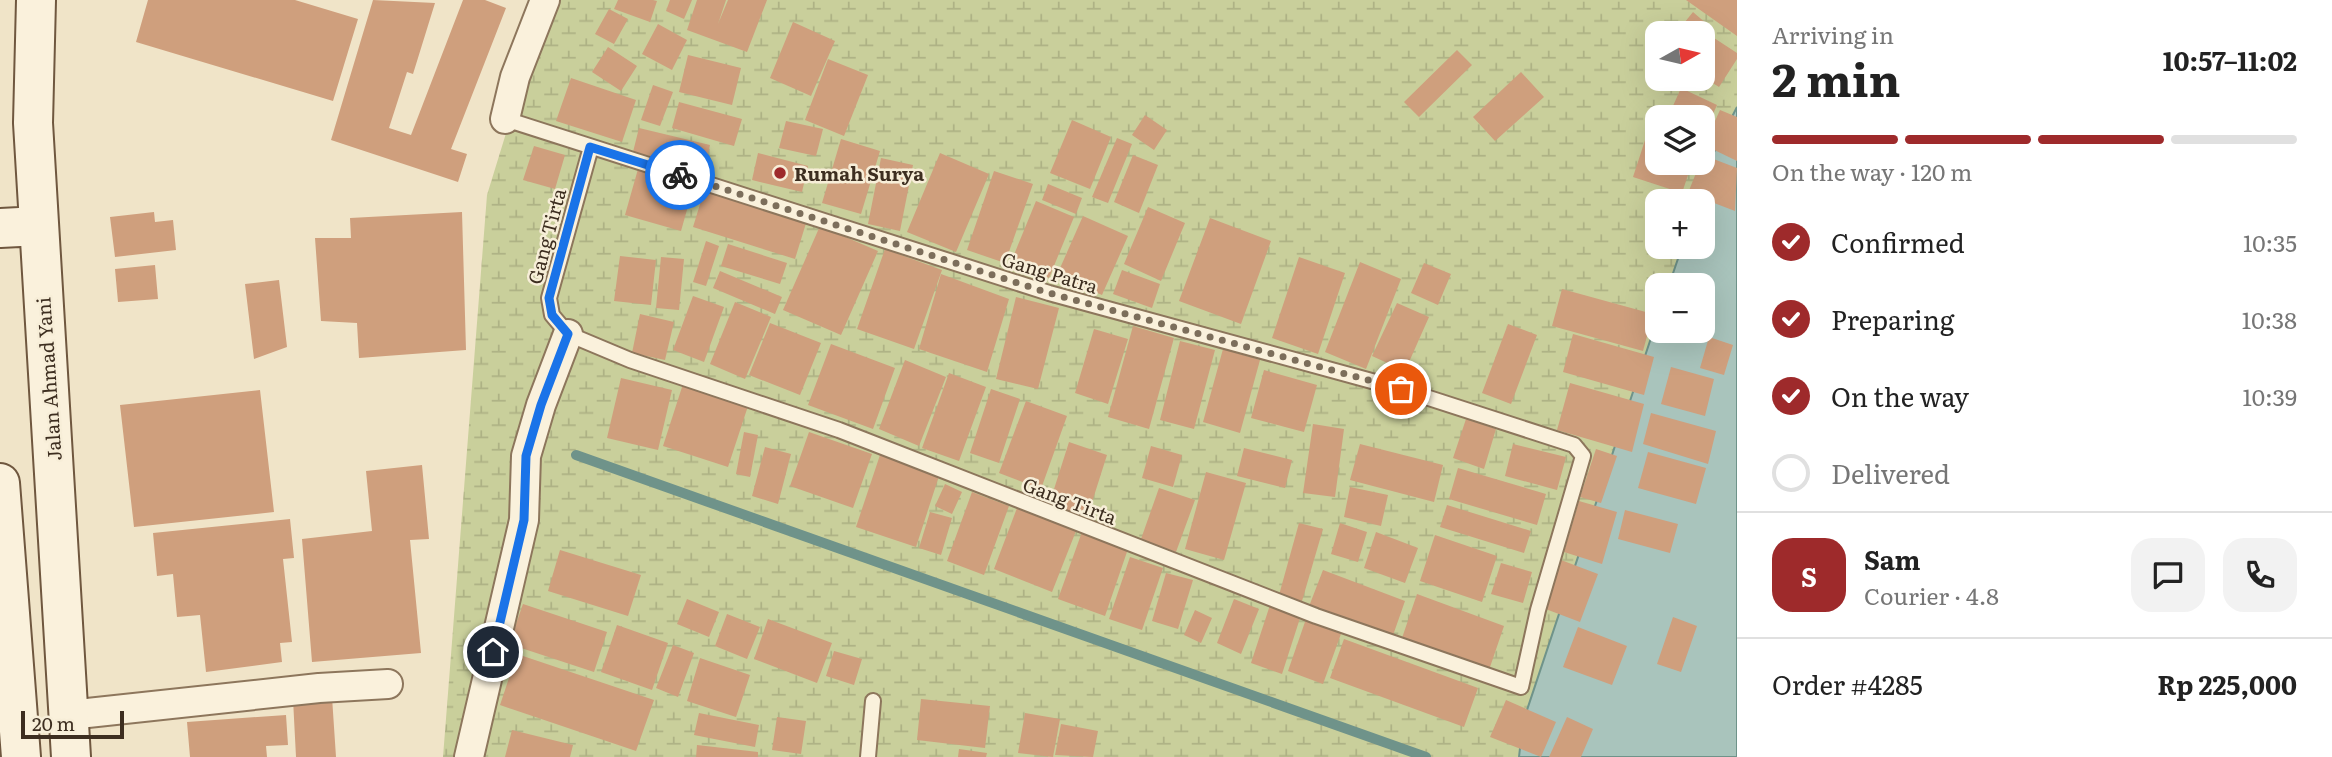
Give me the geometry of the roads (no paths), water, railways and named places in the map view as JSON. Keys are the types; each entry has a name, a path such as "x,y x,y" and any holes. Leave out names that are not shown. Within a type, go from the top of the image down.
{"main road":[{"name":"Jalan Ahmad Yani","path":"36,0 33,123 71,757"},
{"path":"0,228 38,226"},
{"path":"0,483 21,757"}],"street":[{"path":"505,119 515,77 545,0"},
{"path":"469,757 524,520 526,456 541,405 568,334"},
{"path":"69,715 319,688 388,684"}],"lane":[{"name":"Gang Patra","path":"505,119 1049,293 1401,389 1574,445 1583,456"},
{"name":"Gang Tirta","path":"590,147 549,298 552,315 568,334 630,360 839,430 1316,616 1521,687 1538,610 1583,456"},
{"path":"868,757 873,701"}],"water":[{"path":"1737,107 1737,757 1519,757 1523,722 1649,343 1715,343 1715,273 1673,273 1678,259 1715,259 1715,189 1701,189 1706,175 1715,175 1715,150"}],"waterway":[{"path":"576,455 1426,757"}],"place":[{"name":"Rumah Surya","path":"780,173"}]}
